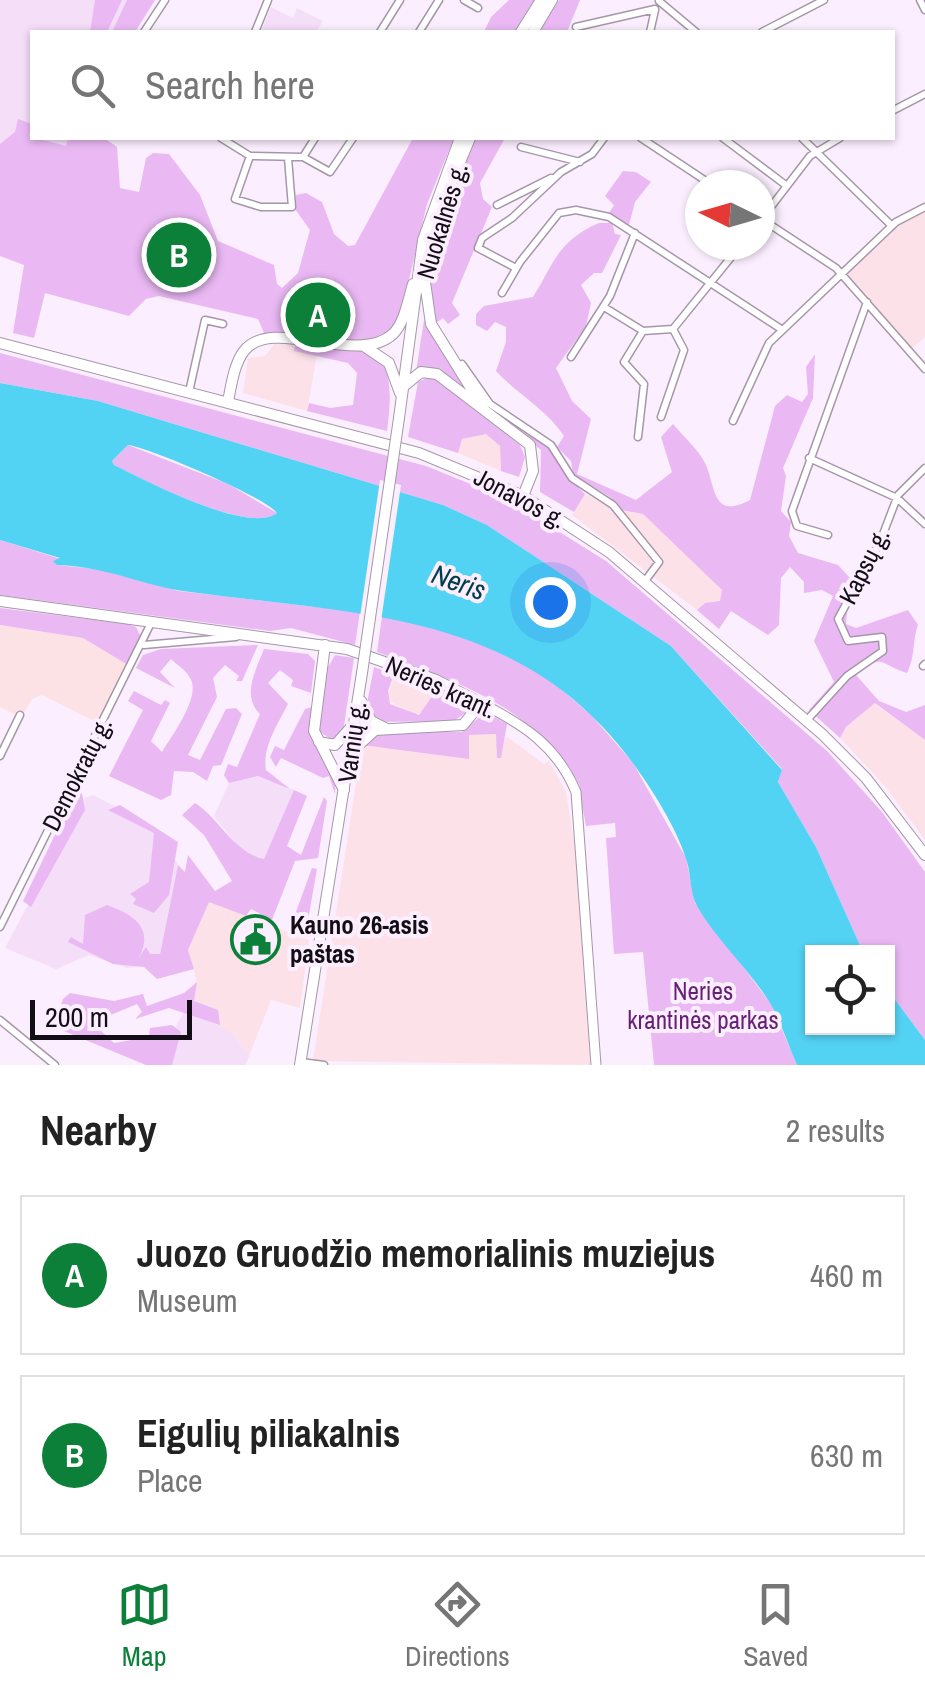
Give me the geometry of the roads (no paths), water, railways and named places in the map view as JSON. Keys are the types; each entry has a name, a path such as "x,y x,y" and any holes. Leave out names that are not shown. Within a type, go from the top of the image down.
{"main road":[{"path":"522,30 541,0"},
{"path":"534,30 552,0"},
{"name":"Nuokalnės g.","path":"399,418 432,204 459,140"},
{"name":"Nuokalnės g.","path":"421,271 469,140"},
{"path":"421,271 425,309 488,414"},
{"path":"228,402 241,355 258,340 363,345 396,331 421,271"},
{"name":"Jonavos g.","path":"0,343 419,453 523,496 586,535 646,581 807,720 866,778 925,854"},
{"path":"363,345 390,363 402,402"},
{"path":"404,386 421,372 432,372 533,451 534,471 523,496"},
{"name":"Varnių g.","path":"300,1063 345,792 399,418"},
{"name":"Neries krant.","path":"0,601 325,644 384,660 481,703 538,737 559,760 576,792 596,1065"},
{"path":"325,644 313,725 345,792"},
{"path":"359,694 366,716 386,728"},
{"path":"351,752 365,735 386,728 456,727 468,721 481,703"},
{"path":"320,742 335,745 355,722"}],"street":[{"path":"145,30 165,0"},
{"path":"257,30 268,0"},
{"path":"381,30 400,0"},
{"path":"420,30 439,0"},
{"path":"464,0 478,8"},
{"path":"651,30 659,0 694,30"},
{"path":"765,30 824,0"},
{"path":"920,0 925,10"},
{"path":"576,27 656,9"},
{"path":"895,109 925,94"},
{"path":"224,140 250,156 302,157 332,172 353,140"},
{"path":"302,157 314,140"},
{"path":"497,205 580,162 602,140"},
{"path":"644,140 689,170"},
{"path":"726,140 787,186"},
{"path":"804,140 892,226"},
{"path":"775,201 816,151 836,140"},
{"path":"521,147 580,162"},
{"path":"250,156 235,199 262,207 292,206 288,158"},
{"path":"516,268 478,248 482,238 561,172"},
{"path":"733,421 766,348 781,330 892,226 925,206"},
{"path":"502,294 516,268 563,210 600,214 781,330"},
{"path":"775,229 840,273 925,369"},
{"path":"571,357 604,307 635,233"},
{"path":"604,307 643,331 673,329 729,260"},
{"path":"828,535 794,521 792,511 867,302"},
{"path":"189,392 205,320 223,324"},
{"path":"435,321 445,342 490,404 551,444 572,478 613,504 659,562 646,581"},
{"path":"661,417 684,350 673,329"},
{"path":"638,437 644,384 624,362 643,331"},
{"path":"809,458 897,498 925,524"},
{"name":"Kapsų g.","path":"807,720 847,676 883,651 882,637 848,641 838,619 874,554 897,498 925,468"},
{"name":"Demokratų g.","path":"0,926 152,621"},
{"path":"142,645 255,634"},
{"path":"0,756 20,715"},
{"path":"0,1020 55,1065"},
{"path":"300,1063 324,1065"}],"water":[{"name":"Neris","path":"0,383 98,401 443,505 487,525 671,646 782,770 778,782 816,847 860,945 805,945 805,1035 895,1035 895,999 925,1040 925,1065 797,1065 770,1003 697,906 683,850 648,785 588,712 540,675 488,648 432,629 374,616 173,589 53,561 60,558 0,540","holes":["128,445 231,485 277,513 263,518 221,511 172,493 112,461"]}],"place":[{"name":"Eigulių piliakalnis","path":"179,255"},
{"name":"Juozo Gruodžio memorialinis muziejus","path":"318,315"},
{"name":"Kauno 26-asis paštas","path":"255,939"}],"park label":[{"name":"Neries krantinės parkas","path":"703,1006"}]}
